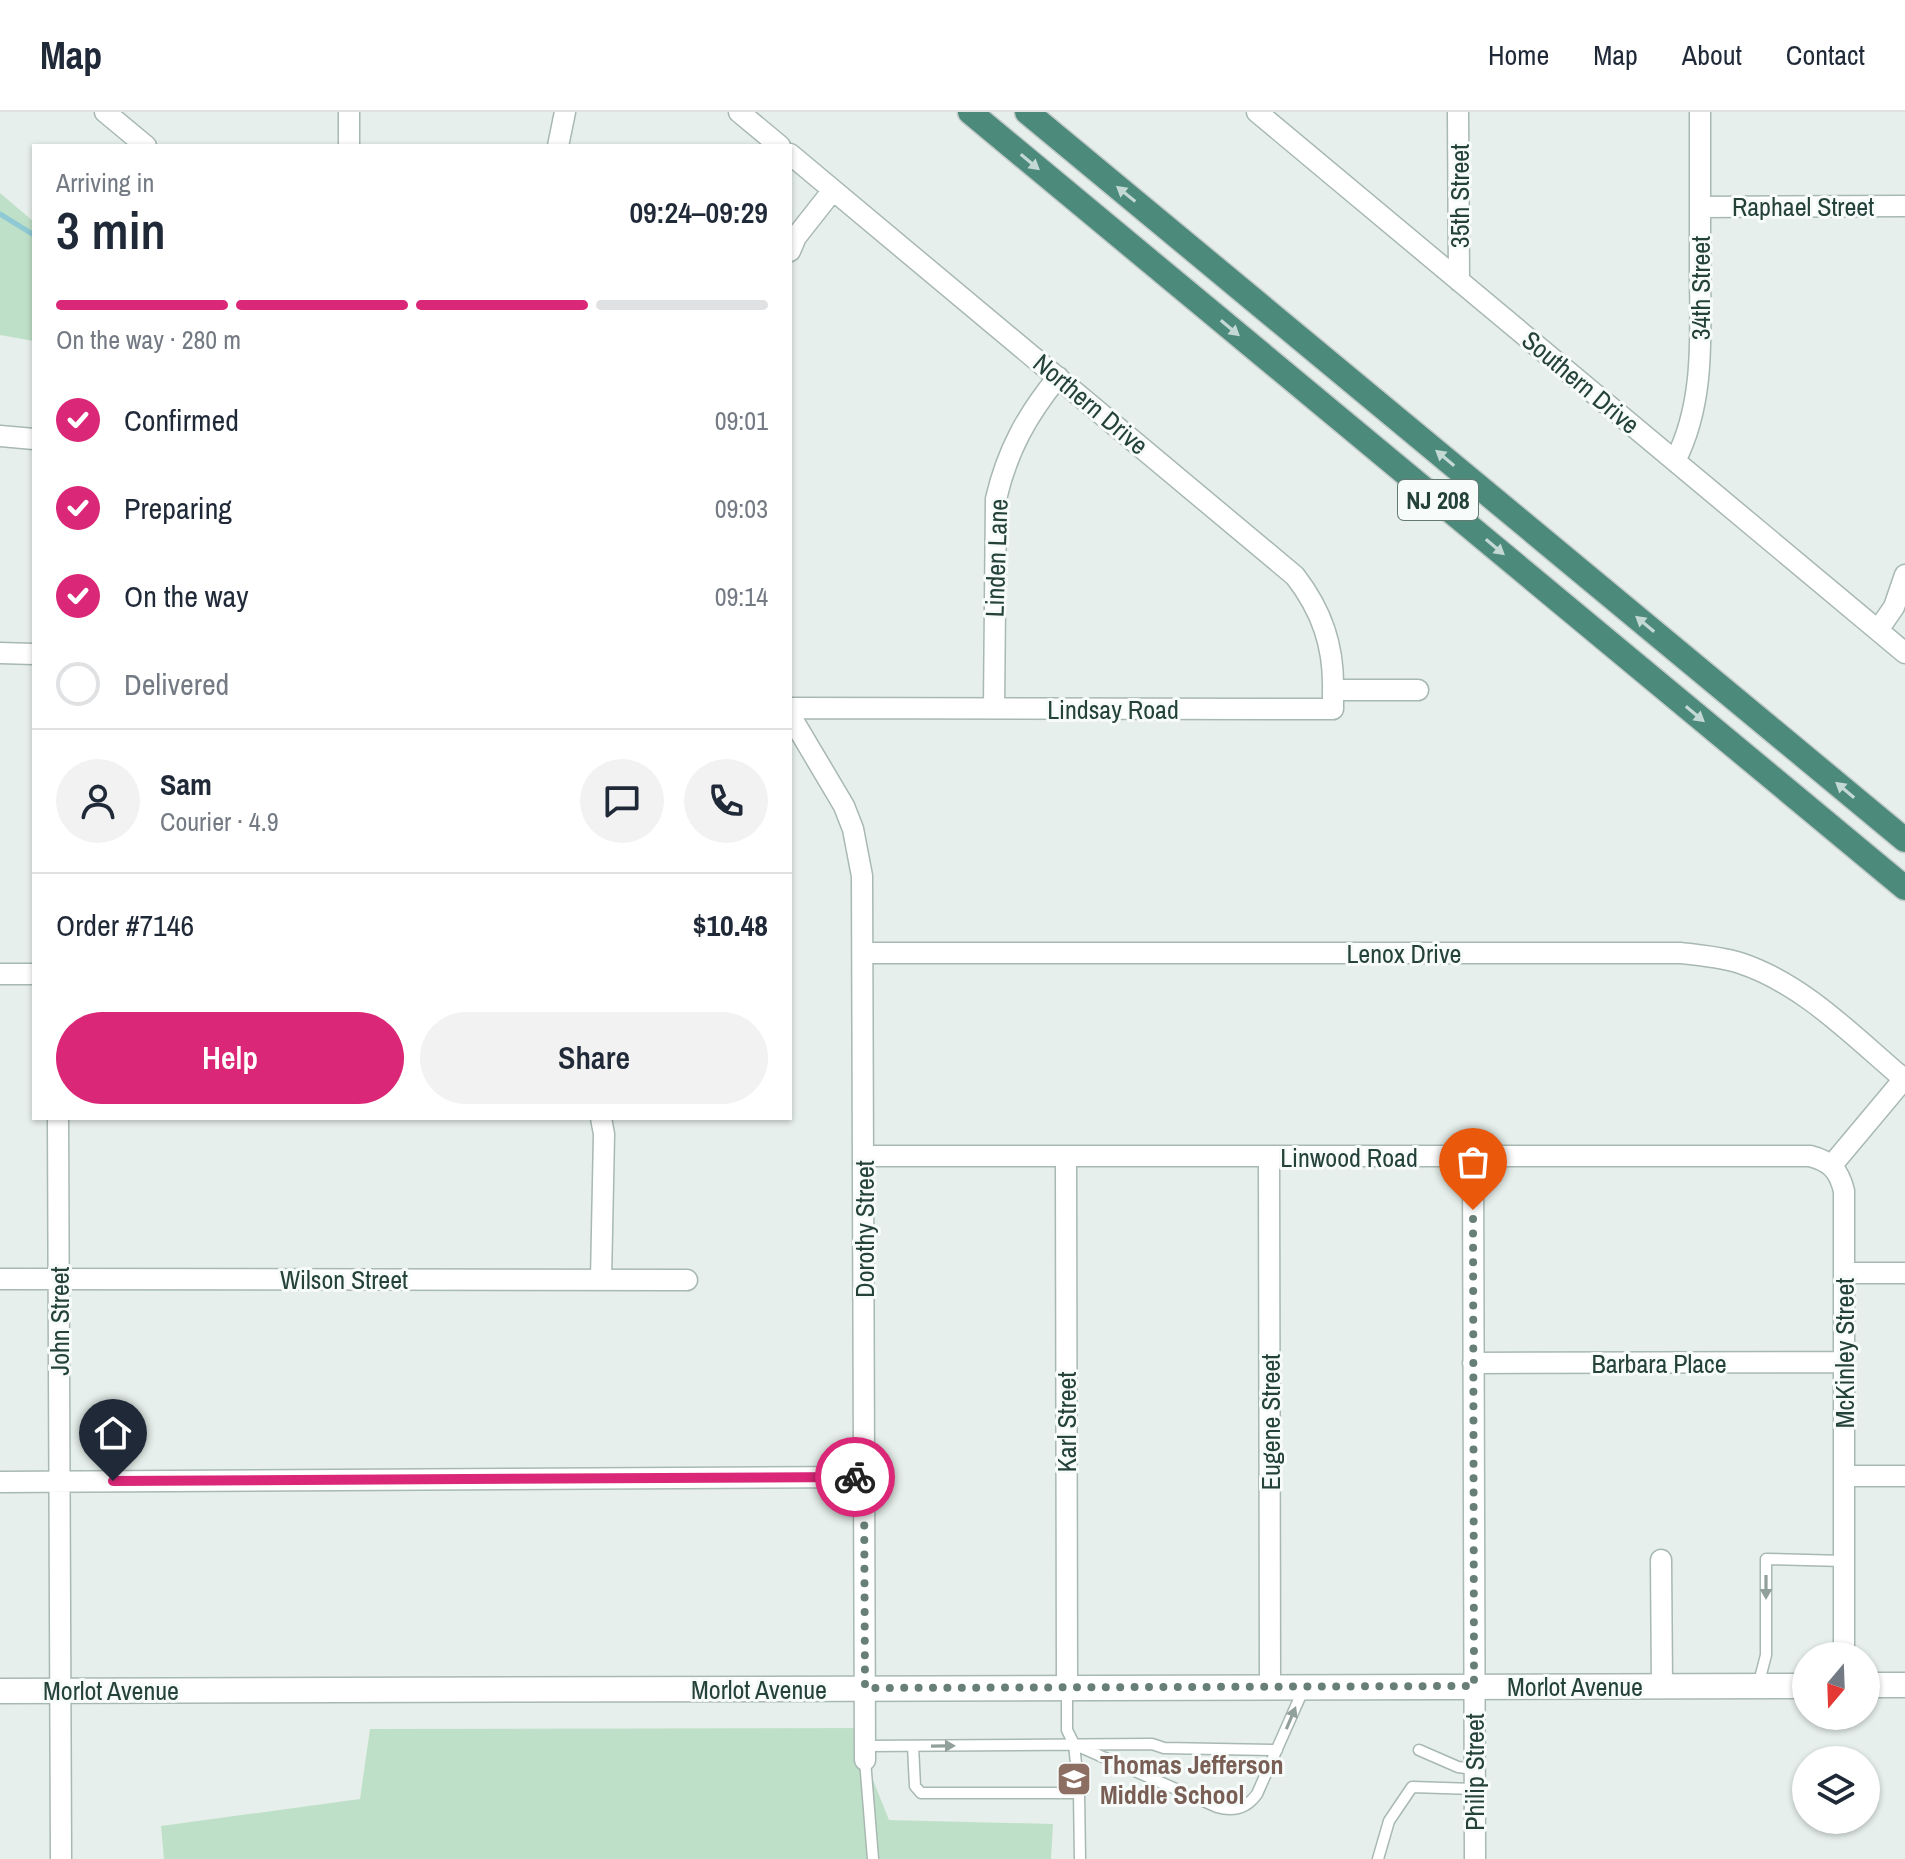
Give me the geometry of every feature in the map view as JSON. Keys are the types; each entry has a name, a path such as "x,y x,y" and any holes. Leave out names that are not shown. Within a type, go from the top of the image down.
{"highway":[{"name":"NJ 208","path":"970,112 1905,888"},
{"name":"NJ 208","path":"1027,112 1905,840"}],"street":[{"path":"105,112 144,144"},
{"path":"349,112 349,144"},
{"path":"558,144 565,112"},
{"path":"739,112 778,144"},
{"name":"Southern Drive","path":"1257,112 1905,653"},
{"name":"35th Street","path":"1458,112 1459,281"},
{"name":"34th Street","path":"1675,461 1686,440 1697,390 1700,112"},
{"name":"Northern Drive","path":"792,156 1295,576 1309,594 1327,632 1332,652 1333,690"},
{"path":"792,246 833,190"},
{"name":"Raphael Street","path":"1700,207 1905,206"},
{"name":"Linden Lane","path":"994,708 996,499 1002,473 1024,422 1058,377"},
{"path":"0,436 32,439"},
{"path":"1878,630 1894,607 1905,575"},
{"path":"0,653 32,654"},
{"path":"1333,690 1418,690"},
{"name":"Lindsay Road","path":"792,708 1333,709 1333,690"},
{"name":"Dorothy Street","path":"792,718 831,781 853,829 862,876 865,1753"},
{"name":"Lenox Drive","path":"863,953 1680,953 1710,956 1739,963 1793,989 1904,1079"},
{"path":"0,974 32,974"},
{"path":"1832,1165 1904,1079"},
{"name":"John Street","path":"58,1120 61,1859"},
{"path":"601,1120 604,1134 601,1280"},
{"name":"Linwood Road","path":"864,1156 1810,1156 1832,1165"},
{"name":"Eugene Street","path":"1269,1156 1270,1687"},
{"name":"Karl Street","path":"1066,1157 1067,1688"},
{"name":"Philip Street","path":"1473,1158 1475,1859"},
{"name":"McKinley Street","path":"1832,1165 1841,1178 1844,1191 1844,1642"},
{"path":"1844,1273 1905,1273"},
{"name":"Wilson Street","path":"0,1279 687,1280"},
{"name":"Barbara Place","path":"1473,1363 1844,1362"},
{"path":"1844,1476 1905,1476"},
{"path":"0,1482 864,1477"},
{"path":"1661,1560 1662,1686"},
{"path":"1880,1685 1905,1685"},
{"name":"Morlot Avenue","path":"0,1691 1792,1686"}],"lane":[{"path":"1758,1686 1766,1655 1766,1559 1844,1561"},
{"path":"1074,1744 1217,1807 1238,1809 1252,1801 1305,1687"},
{"path":"1067,1688 1067,1730 1074,1744 1079,1793 1080,1859"},
{"path":"873,1859 865,1753 913,1746 1074,1744 1277,1750"},
{"path":"913,1746 915,1786 921,1793 1079,1793"},
{"path":"1419,1750 1458,1767 1474,1779"},
{"path":"1378,1859 1389,1821 1412,1787 1474,1779"}],"green space":[{"path":"0,193 32,220 32,341 0,335"},
{"path":"865,1728 865,1760 889,1820 1053,1824 1051,1859 164,1859 161,1826 360,1799 370,1729"}],"waterway":[{"path":"0,214 32,234"}],"way so far":[{"path":"855,1477 864,1477 865,1688 1474,1686 1473,1210"}],"place":[{"name":"Thomas Jefferson Middle School","path":"1074,1779"}],"route":[{"path":"113,1481 855,1477"}]}
